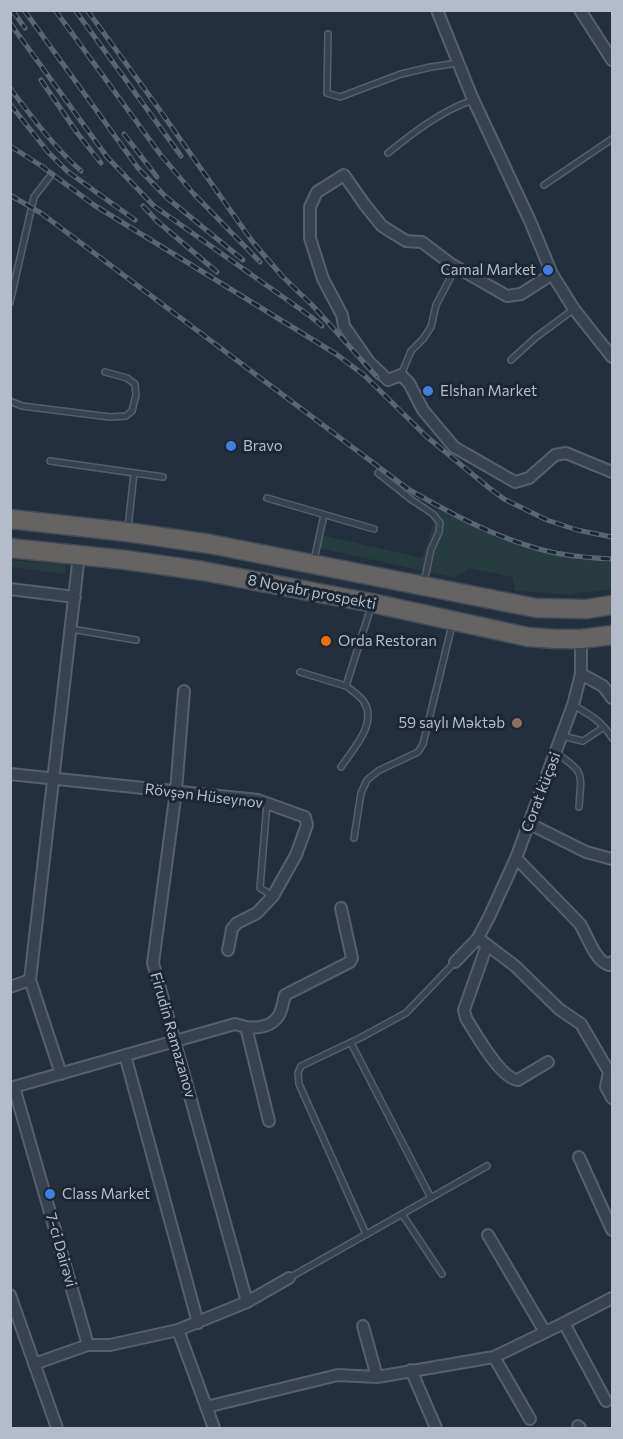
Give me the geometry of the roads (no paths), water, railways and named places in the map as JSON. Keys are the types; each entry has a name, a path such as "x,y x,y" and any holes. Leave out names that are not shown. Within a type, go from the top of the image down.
{"highway":[{"name":"8 Noyabr prospekti","path":"10,519 210,544 536,608 587,609 612,605"},
{"path":"79,555 82,527"},
{"name":"8 Noyabr prospekti","path":"10,548 203,571 372,603 528,637 581,639 612,635"}],"street":[{"path":"437,10 473,100 530,221 552,274 574,309 612,357"},
{"path":"580,10 612,60"},
{"path":"552,274 521,294 507,296 456,267 422,242 406,241 382,226 344,175 317,192 310,207 309,238 323,279 342,315 344,326 369,362 388,380 401,375 409,383 423,410 454,447 515,482 529,478 555,455 566,453 612,472"},
{"path":"61,1074 30,980 79,555"},
{"path":"10,589 75,597"},
{"name":"Corat küçəsi","path":"456,962 478,938 516,858 573,705 580,674 581,639"},
{"path":"580,674 603,686 612,698"},
{"name":"Firudin Ramazanov","path":"184,691 176,791 153,963 247,1302"},
{"name":"Rövşən Hüseynov","path":"10,774 258,800 305,817 307,825 296,855 273,896 257,913 237,923 232,929 228,950"},
{"path":"528,824 586,852 612,859"},
{"path":"516,858 580,924 603,963 612,962"},
{"path":"12,1087 235,1024 253,1028 265,1026 280,1014 285,995 350,962 352,958 341,908"},
{"path":"478,938 515,966 559,1009 581,1024 611,1072 606,1087 612,1098"},
{"path":"487,945 464,1010 466,1018 500,1070 513,1080 518,1080 548,1062"},
{"path":"10,987 30,980"},
{"path":"246,1027 269,1121"},
{"path":"125,1055 198,1323"},
{"name":"7-ci Dairəvi","path":"12,1087 88,1344"},
{"path":"579,1157 612,1230"},
{"path":"488,1235 545,1332"},
{"path":"34,1364 88,1344 110,1345 178,1330 247,1302 289,1278"},
{"path":"10,1295 57,1428"},
{"path":"206,1407 338,1375 377,1377 494,1357 612,1298"},
{"path":"564,1323 606,1401"},
{"path":"363,1326 377,1377"},
{"path":"178,1330 214,1428"},
{"path":"494,1357 530,1419"},
{"path":"411,1370 436,1428"}],"lane":[{"path":"328,34 327,93 340,97 400,74 458,63"},
{"path":"388,153 439,116 473,100"},
{"path":"544,185 612,139"},
{"path":"10,302 34,197 51,175"},
{"path":"401,375 411,351 431,327 436,305 456,267"},
{"path":"511,360 535,338 574,309"},
{"path":"10,401 22,406 110,417 126,416 132,411 136,395 135,384 127,378 105,372"},
{"path":"51,461 163,477"},
{"path":"127,532 134,473"},
{"path":"378,473 433,514 440,523 426,567 423,586"},
{"path":"267,498 374,529"},
{"path":"313,564 324,515"},
{"path":"346,686 372,603"},
{"path":"354,838 361,793 367,780 378,771 418,752 423,744 453,620"},
{"path":"71,629 136,640"},
{"path":"300,672 346,686 364,702 369,719 365,730 341,767"},
{"path":"573,705 594,717 612,738"},
{"path":"562,736 583,741 603,727"},
{"path":"556,753 574,765 581,776 579,807"},
{"path":"267,803 260,888 273,896"},
{"path":"366,1234 299,1084 298,1073 301,1066 351,1043 406,1013 456,962"},
{"path":"351,1043 431,1198"},
{"path":"289,1278 487,1166"},
{"path":"402,1214 442,1274"}],"railway":[{"path":"12,10 25,28"},
{"path":"24,10 138,168 166,197 243,260"},
{"path":"55,10 160,154 193,193 260,262"},
{"path":"75,10 181,156"},
{"path":"87,10 252,241 377,377"},
{"path":"10,23 107,157 154,206 322,326"},
{"path":"41,80 101,163"},
{"path":"10,88 52,142 81,171"},
{"path":"10,104 48,152 67,171 135,220"},
{"path":"124,134 157,177"},
{"path":"10,146 94,205 336,354 364,375 427,437 504,499 547,520 577,530 612,537"},
{"path":"10,195 41,213 408,489 472,523 522,544 556,553 612,559"},
{"path":"143,206 157,221 217,272"}],"place":[{"name":"Camal Market","path":"548,270"},
{"name":"Elshan Market","path":"428,391"},
{"name":"Bravo","path":"231,446"},
{"name":"Orda Restoran","path":"326,641"},
{"name":"59 saylı Məktəb","path":"517,723"},
{"name":"Class Market","path":"50,1194"}]}
